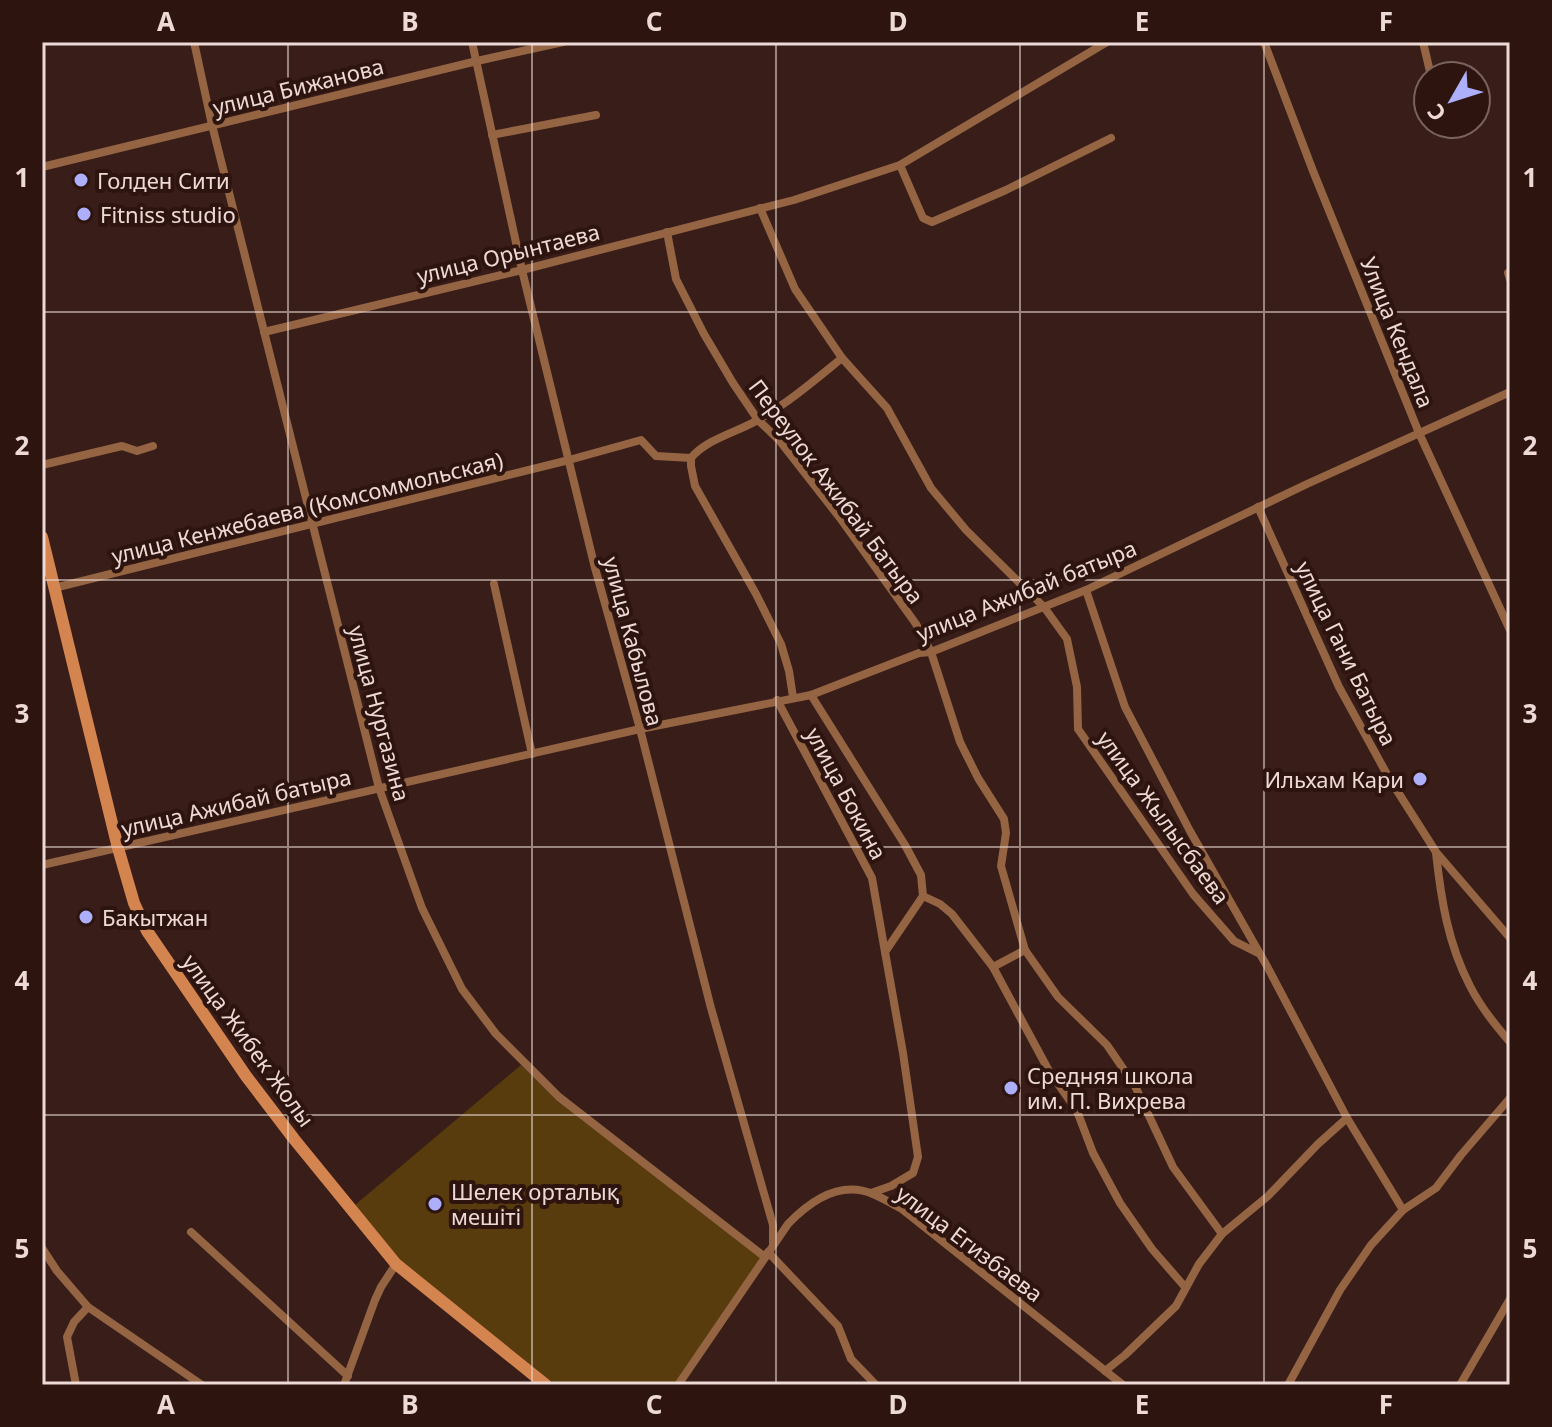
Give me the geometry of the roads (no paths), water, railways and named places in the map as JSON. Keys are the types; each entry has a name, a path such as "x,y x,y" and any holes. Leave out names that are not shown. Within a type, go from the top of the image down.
{"main road":[{"name":"улица Жибек Жолы","path":"42,537 48,589 118,848 134,903 147,931 246,1076 396,1264 546,1385"}],"street":[{"name":"улица Нургазина","path":"194,42 212,125 379,788 422,908 462,989 496,1034 559,1097 769,1251 838,1326 851,1359 876,1385"},
{"name":"улица Кабылова","path":"472,42 522,270 595,568 640,729 711,1008 773,1225 769,1251"},
{"name":"улица Бижанова","path":"42,167 563,42"},
{"name":"улица Орынтаева","path":"264,332 794,200 900,165 1107,42"},
{"name":"Улица Кендала","path":"1264,42 1419,433 1510,630"},
{"path":"492,135 596,115"},
{"path":"900,165 923,218 932,222 1006,190 1111,138"},
{"name":"улица Жылысбаева","path":"760,208 795,289 842,358 887,408 931,488 957,519 1044,607 1067,639 1077,687 1078,729 1193,894 1234,941 1260,954"},
{"name":"Переулок Ажибай Батыра","path":"667,232 676,279 733,383 758,420 779,440 840,518 916,624 931,652 960,742 1006,825 1001,862 1025,950"},
{"path":"793,697 781,644 695,486 691,458 709,444 758,420 842,358"},
{"name":"улица Ажибай батыра","path":"42,865 640,729 811,695 919,653 931,652 1086,590 1258,507 1510,392"},
{"name":"улица Кенжебаева (Комсоммольская)","path":"48,589 641,440 656,456 691,458"},
{"path":"42,465 122,446 137,451 153,446"},
{"name":"улица Гани Батыра","path":"1258,507 1339,687 1389,778 1436,852 1510,938"},
{"path":"494,584 532,754"},
{"name":"улица Жылысбаева","path":"1086,590 1125,707 1347,1118 1403,1210"},
{"name":"улица Бокина","path":"811,695 905,845 921,875 923,896"},
{"name":"улица Бокина","path":"777,700 872,878 918,1157 913,1173 871,1193"},
{"name":"улица Гани Батыра","path":"1436,852 1441,899 1463,972 1483,1008 1510,1042"},
{"path":"885,952 923,896 952,914 993,967 1049,1071 1077,1111 1093,1153 1120,1203 1152,1249 1185,1287"},
{"path":"993,967 1025,950 1058,997 1107,1045 1135,1086 1173,1167 1222,1234"},
{"path":"1288,1385 1334,1301 1371,1245 1403,1210 1436,1188 1510,1098"},
{"path":"1105,1371 1176,1306 1199,1264 1222,1234 1268,1196 1347,1118"},
{"name":"улица Егизбаева","path":"678,1385 788,1224 816,1199 850,1189 871,1193 902,1209 1123,1385"},
{"path":"191,1232 346,1380 375,1300 396,1264"},
{"path":"42,1248 88,1307 202,1385"},
{"path":"1460,1385 1510,1299"},
{"path":"76,1385 67,1337 74,1322 88,1307"}],"place":[{"name":"Голден Сити","path":"81,180"},
{"name":"Fitniss studio","path":"84,214"},
{"name":"Ильхам Кари","path":"1420,779"},
{"name":"Бакытжан","path":"86,917"},
{"name":"Средняя школа им. П. Вихрева","path":"1011,1088"},
{"name":"Шелек орталық мешіті","path":"435,1204"}]}
